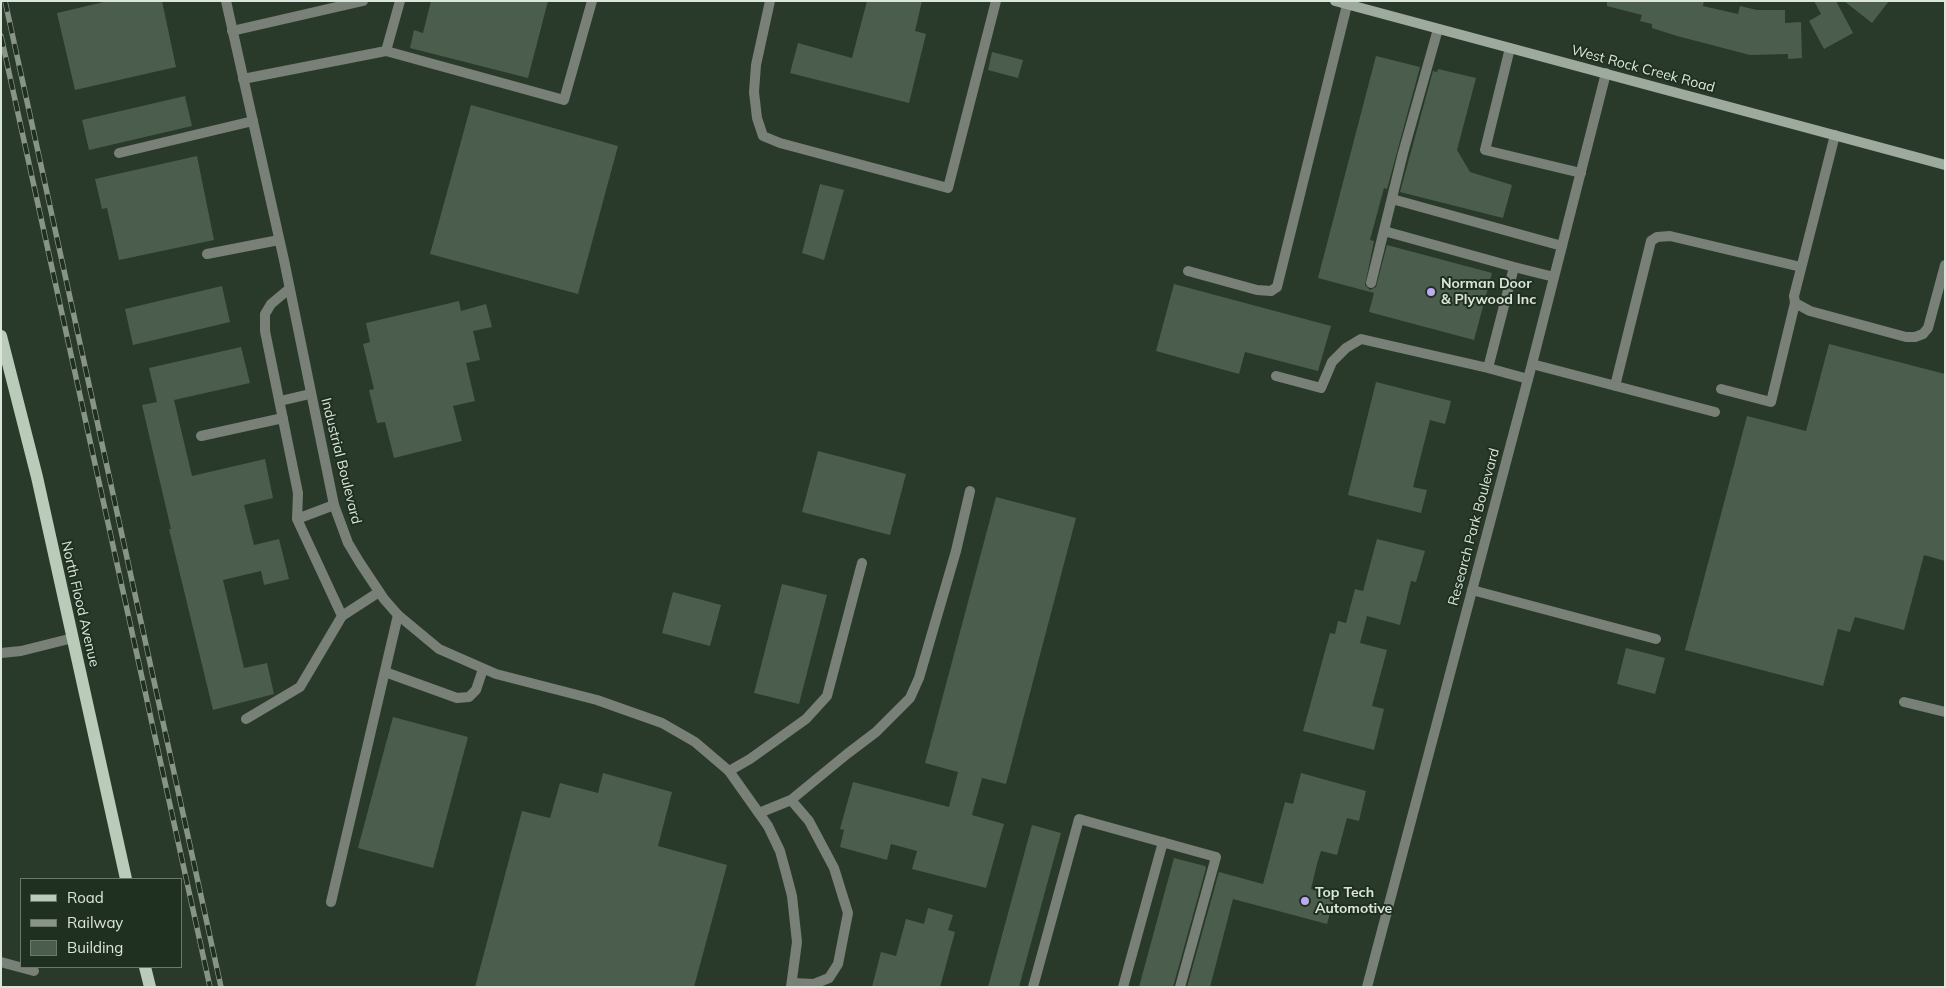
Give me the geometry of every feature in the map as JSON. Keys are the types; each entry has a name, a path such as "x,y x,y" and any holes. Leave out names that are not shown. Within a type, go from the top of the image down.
{"main road":[{"name":"West Rock Creek Road","path":"1335,1 1371,6 1438,29 1945,165"},
{"name":"North Flood Avenue","path":"1,336 34,468 126,878"},
{"path":"145,968 150,987"}],"street":[{"name":"Industrial Boulevard","path":"226,1 279,240 334,505 348,543 379,592 398,616 439,649 496,674 596,700 662,723 695,742 730,771 759,813 780,851 792,896 797,942 791,985"},
{"path":"232,32 363,1"},
{"path":"386,51 400,1"},
{"path":"243,79 386,51 564,100 592,1"},
{"path":"770,1 756,65 754,92 757,118 763,136 780,144 948,188 996,1"},
{"path":"1188,272 1257,290 1271,291 1277,287 1348,3"},
{"path":"1371,283 1438,29"},
{"path":"1510,48 1485,150 1581,173"},
{"name":"Research Park Boulevard","path":"1367,987 1532,364 1606,74"},
{"path":"120,153 253,122"},
{"path":"1721,390 1771,402 1795,304 1794,296 1835,135"},
{"path":"1392,199 1562,246"},
{"path":"1384,232 1554,277"},
{"path":"1615,386 1651,241 1657,237 1670,236 1801,267"},
{"path":"207,254 279,240"},
{"path":"1795,304 1810,311 1915,337 1923,334 1928,328 1945,265"},
{"path":"1488,368 1514,267"},
{"path":"289,289 271,304 265,314 265,332 298,493 296,519 342,616"},
{"path":"1276,376 1321,388 1332,362 1346,348 1362,338 1528,379"},
{"path":"1532,364 1715,412"},
{"path":"280,401 310,394"},
{"path":"201,436 283,418"},
{"path":"759,813 791,800 876,732 910,698 919,678 956,551 970,491"},
{"path":"296,519 334,505"},
{"path":"730,771 806,719 828,696 862,563"},
{"path":"1472,590 1656,639"},
{"path":"246,719 300,688 342,616 379,592"},
{"path":"331,902 398,616"},
{"path":"1,653 73,638"},
{"path":"385,672 457,698 469,697 476,690 483,669"},
{"path":"1904,702 1945,712"},
{"path":"791,800 809,821 834,868 848,913 838,964 829,978 814,984 791,985"},
{"path":"1033,987 1079,819 1216,857 1180,987"},
{"path":"1123,987 1162,842"},
{"path":"1,962 20,967"},
{"path":"23,968 34,971"}],"building":[{"path":"108,1 162,1 176,67 75,90 57,13"},
{"path":"431,1 548,1 528,78 410,48 414,30 423,33"},
{"path":"867,1 922,1 915,31 926,34 909,103 790,73 798,43 852,58"},
{"path":"1607,1 1704,1 1703,6 1738,14 1740,6 1757,10 1785,10 1785,23 1801,22 1802,58 1788,59 1788,54 1750,55 1677,36 1652,28 1652,24 1640,21 1642,15 1607,6"},
{"path":"1814,1 1836,1 1853,33 1824,49 1809,21 1821,14"},
{"path":"1844,1 1889,1 1872,23"},
{"path":"992,52 1023,60 1018,78 988,70"},
{"path":"1376,56 1420,67 1387,189 1384,188 1370,240 1374,241 1365,285 1370,290 1376,287 1387,245 1492,273 1474,340 1369,312 1374,293 1318,278"},
{"path":"1438,69 1476,78 1457,150 1470,172 1512,185 1503,218 1400,192 1433,71 1437,72"},
{"path":"185,96 192,126 89,150 82,120"},
{"path":"471,105 618,146 578,294 430,254"},
{"path":"197,156 214,240 119,260 107,208 102,209 95,179"},
{"path":"820,184 844,190 824,260 802,253"},
{"path":"1174,284 1331,326 1318,371 1245,352 1239,374 1156,351"},
{"path":"222,286 230,322 133,345 125,309"},
{"path":"459,301 461,311 486,304 492,327 473,331 480,360 466,363 475,401 453,406 462,441 394,458 385,422 377,423 369,390 374,389 363,344 370,342 366,323"},
{"path":"1829,344 1945,374 1945,561 1924,555 1904,630 1855,617 1850,632 1838,629 1823,686 1685,650 1747,416 1806,431"},
{"path":"241,347 250,383 174,400 192,476 265,459 273,498 244,505 254,545 279,539 289,579 264,585 261,571 223,580 244,668 267,663 274,694 213,710 169,529 171,529 142,405 157,402 149,368"},
{"path":"1376,382 1451,401 1445,424 1430,420 1413,487 1427,490 1421,513 1348,495"},
{"path":"818,451 906,474 890,535 802,512"},
{"path":"996,497 1076,518 1006,784 982,778 972,815 1004,824 986,888 912,869 917,851 891,844 887,860 840,847 844,830 840,829 853,782 949,807 958,772 925,763"},
{"path":"1377,539 1425,551 1416,582 1411,581 1400,625 1367,616 1360,643 1387,650 1372,706 1384,709 1374,750 1303,731 1330,633 1335,634 1338,621 1346,623 1355,589 1363,591"},
{"path":"782,584 827,595 799,704 754,693"},
{"path":"673,592 721,605 710,646 662,633"},
{"path":"1626,648 1665,658 1655,694 1617,684"},
{"path":"393,717 468,737 433,868 358,848"},
{"path":"603,773 672,792 658,846 727,865 694,987 475,987 522,811 550,818 560,783 598,793"},
{"path":"1301,773 1366,791 1359,821 1347,818 1337,855 1321,851 1317,864 1311,889 1335,895 1327,924 1233,899 1210,987 1187,987 1219,872 1263,884 1285,802 1293,804"},
{"path":"1032,825 1061,833 1019,987 988,987"},
{"path":"1174,858 1205,866 1206,868 1173,987 1139,987"},
{"path":"928,908 953,915 948,930 955,932 940,987 872,987 881,952 896,956 906,919 924,924"}],"railway":[{"path":"5,1 221,987"},
{"path":"1,36 210,987"}],"place":[{"name":"Norman Door & Plywood Inc","path":"1431,292"},
{"name":"Top Tech Automotive","path":"1305,901"}]}
